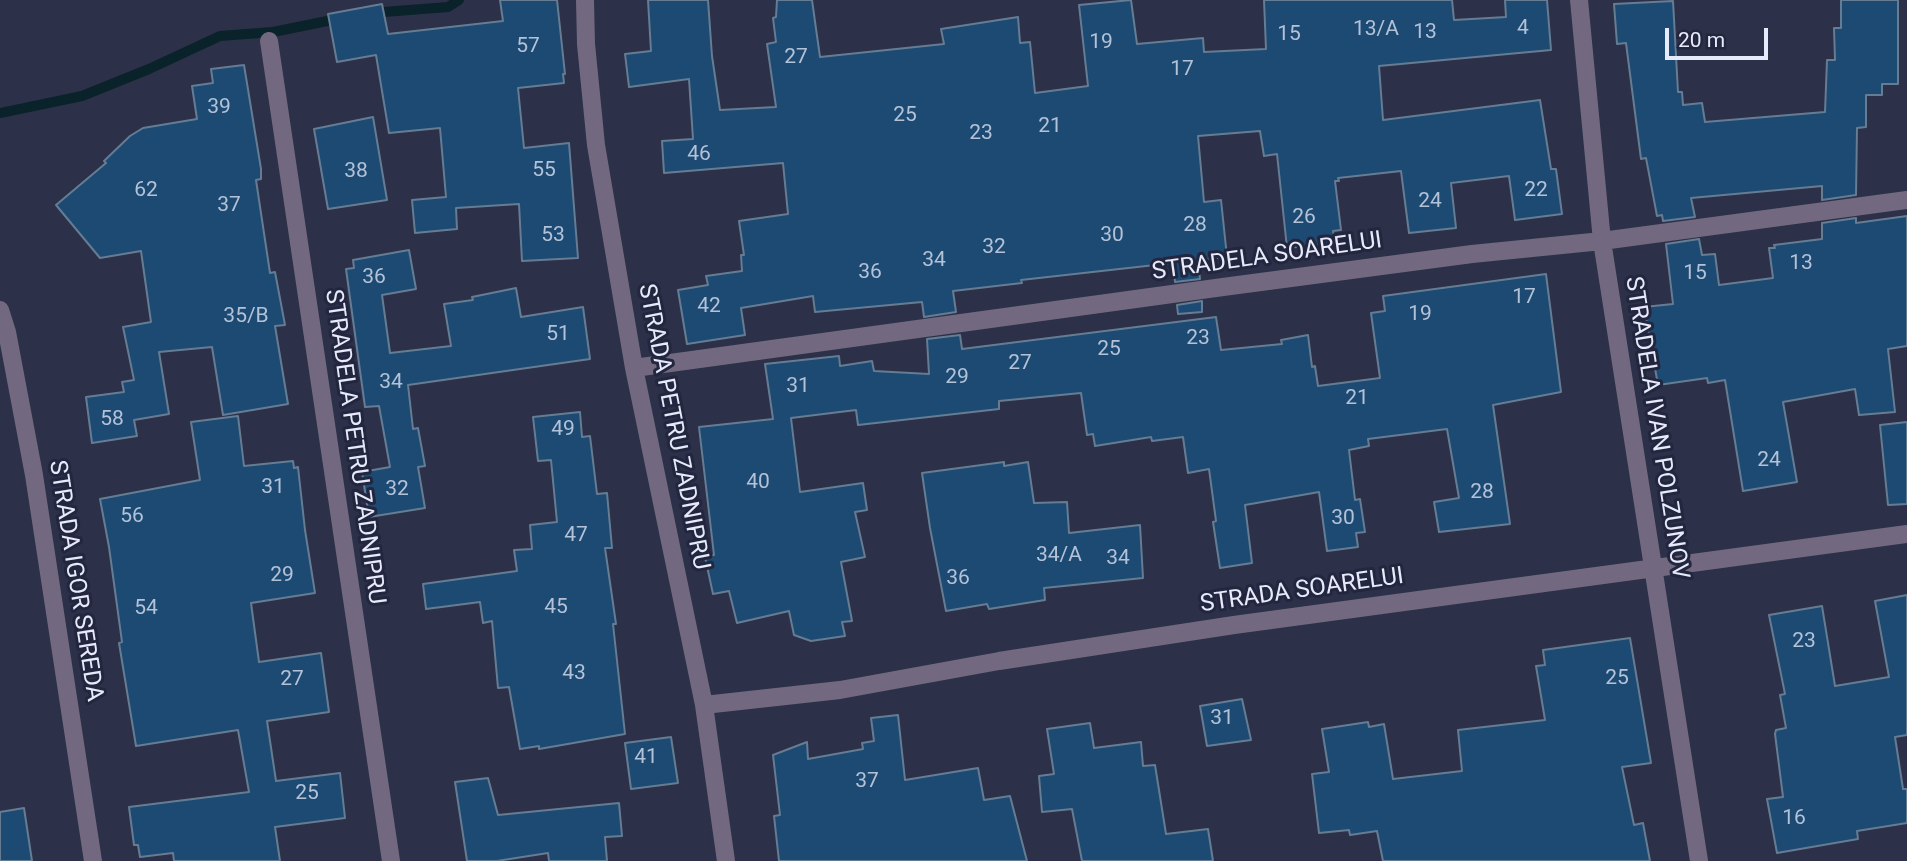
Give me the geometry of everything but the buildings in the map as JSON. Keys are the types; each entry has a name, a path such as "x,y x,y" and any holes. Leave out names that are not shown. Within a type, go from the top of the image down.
{"street":[{"name":"STRADA PETRU ZADNIPRU","path":"585,0 586,44 596,145 634,368 704,705 726,861"},
{"name":"STRADELA IVAN POLZUNOV","path":"1579,0 1602,241 1699,861"},
{"name":"STRADELA PETRU ZADNIPRU","path":"269,41 391,861"},
{"name":"STRADELA SOARELUI","path":"634,368 1235,285 1472,254 1602,241 1907,200"},
{"name":"STRADA IGOR SEREDA","path":"0,310 7,332 34,475 93,861"},
{"name":"STRADA SOARELUI","path":"704,705 840,690 999,660 1234,625 1907,534"}],"waterway":[{"path":"371,13 448,7 459,0"},
{"path":"0,113 82,96 220,36 273,32 342,18"}]}
